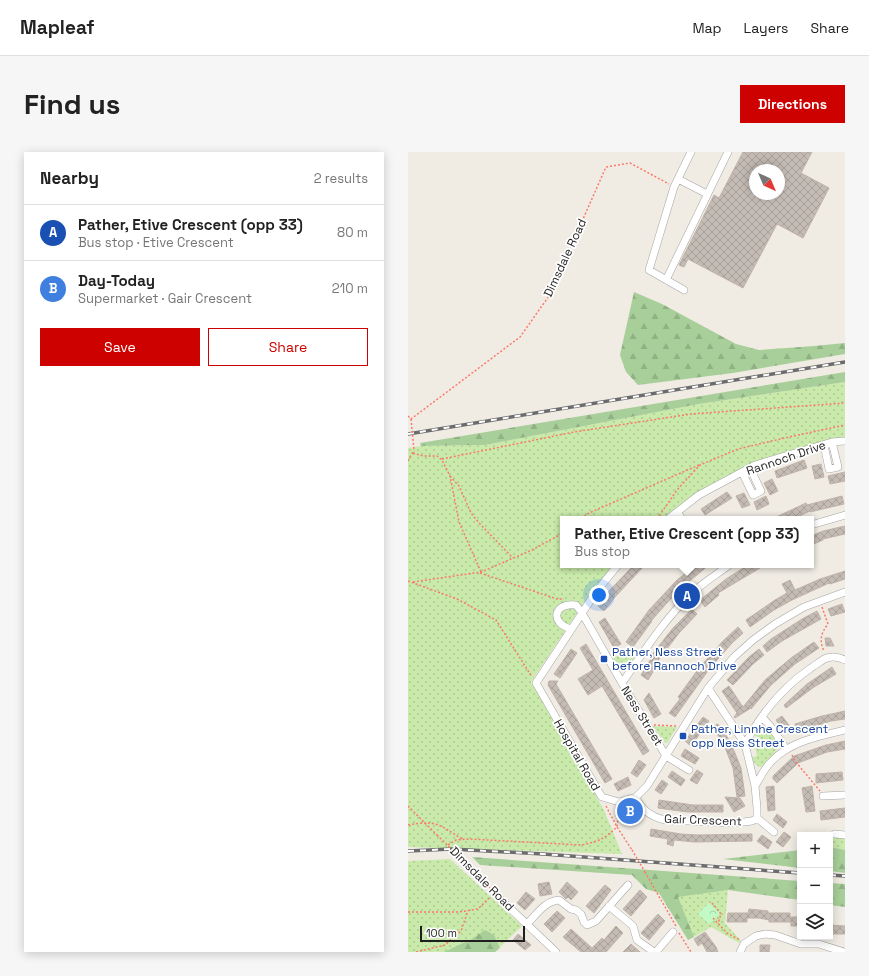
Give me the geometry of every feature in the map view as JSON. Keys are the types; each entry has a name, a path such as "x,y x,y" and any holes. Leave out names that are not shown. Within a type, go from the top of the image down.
{"street":[{"path":"684,290 649,270 674,187 691,152"},
{"path":"666,280 728,152"},
{"path":"678,179 707,194"},
{"name":"Rannoch Drive","path":"672,516 699,495 750,468 824,444 845,441"},
{"path":"824,444 829,468 838,467 832,442"},
{"path":"742,472 753,495 761,491 750,468"},
{"path":"677,512 680,516"},
{"path":"814,524 845,515"},
{"path":"536,683 596,592 616,568"},
{"path":"622,683 671,614 691,594 725,568"},
{"path":"619,802 636,797 647,786 708,688 734,657 753,640 804,607 845,592"},
{"path":"571,629 560,625 557,618 558,611 563,606 569,604 576,605 582,613"},
{"name":"Ness Street","path":"582,613 605,655 666,756"},
{"path":"745,744 753,728 779,696 799,676 827,659 840,658 845,660"},
{"name":"Hospital Road","path":"536,683 602,797 619,802"},
{"name":"Gair Crescent","path":"636,797 639,804 648,813 656,818 665,820 735,823 752,821 757,818 755,786 745,744 708,688"},
{"path":"762,717 787,749"},
{"path":"755,786 769,763 787,749 819,735 845,730"},
{"path":"666,756 689,770"},
{"path":"824,796 845,795"},
{"path":"757,818 774,832"},
{"path":"836,834 845,835"},
{"path":"527,924 551,901 559,900 581,914 587,925 596,921 628,885"},
{"name":"Dimsdale Road","path":"494,893 556,952"},
{"path":"609,906 633,926 637,940 655,952 673,932"},
{"path":"740,952 744,944 756,936 765,934 774,935 801,944 819,944 844,952"}],"path":[{"name":"Dimsdale Road","path":"412,419 520,338 549,296 606,166 630,163 674,187"},
{"path":"442,459 574,432 691,414 845,403"},
{"path":"408,416 412,419 414,450 408,460"},
{"path":"585,516 700,465 738,450 845,425"},
{"path":"413,453 423,456 437,456 442,459 450,476 459,522 479,572 557,599 569,598"},
{"path":"659,516 677,490 700,465"},
{"path":"450,476 459,486 471,513 513,558"},
{"path":"411,582 479,572 532,550 560,535"},
{"path":"408,581 457,599 496,620 536,683"},
{"path":"820,600 828,624 822,634 822,647 827,659"},
{"path":"605,655 642,654"},
{"path":"647,724 684,726"},
{"path":"787,749 824,796"},
{"path":"602,797 617,828 632,850 691,952"},
{"path":"448,845 456,840 462,839 581,845 596,843 617,828 619,802"},
{"name":"Dimsdale Road","path":"408,806 472,869 494,893"},
{"path":"408,825 424,822 436,823 462,839"},
{"path":"408,912 459,912 478,909 494,893"},
{"path":"712,903 721,914 718,924"},
{"path":"416,952 445,945 461,931 468,911"},
{"path":"714,918 727,933 744,944"}],"green space":[{"path":"634,292 662,304 736,344 759,350 845,343 845,354 733,373 638,385 626,372 620,355"},
{"path":"845,372 845,382 699,404 485,445 421,446 420,443"},
{"path":"845,382 845,437 752,463 697,492 666,516 560,516 560,568 611,568 593,589 531,682 604,810 622,854 408,847 408,448 421,446 485,445 699,404"},
{"path":"612,656 635,656 625,672 622,672"},
{"path":"653,726 677,727 667,743 665,743"},
{"path":"760,726 767,729 772,734 778,747 761,767 755,764 752,757 757,756 755,746 750,747 750,743 756,745 758,737 753,735"},
{"path":"833,836 845,837 845,850 833,848"},
{"path":"833,848 845,850 845,873 833,871"},
{"path":"797,850 797,868 723,859"},
{"path":"472,857 797,881 797,900 728,890 678,897 694,937 688,940 659,893 646,889 632,875 480,865"},
{"path":"450,859 522,926 495,952 408,952 408,861"},
{"path":"833,883 845,884 845,907 833,905"},
{"path":"728,890 725,923 741,941 739,943 711,927 694,937 677,897"},
{"path":"709,903 720,913 709,924 698,914"},
{"path":"485,930 494,935 500,948 495,952 444,952 472,939"}],"building":[{"path":"743,152 812,152 801,173 829,188 803,238 777,224 743,288 688,259 684,267 679,265 714,195 719,198"},
{"path":"804,460 807,468 777,478 775,471"},
{"path":"821,464 824,477 815,479 812,466"},
{"path":"845,472 845,481 830,484 828,476"},
{"path":"772,479 778,491 770,495 764,483"},
{"path":"727,492 732,498 705,515 701,509"},
{"path":"744,493 750,505 742,508 736,496"},
{"path":"766,496 769,504 757,510 754,502"},
{"path":"842,496 844,504 810,511 799,516 778,516 806,503 807,505"},
{"path":"845,526 845,534 823,539 814,544 814,535"},
{"path":"631,568 642,568 604,611 598,606 609,591"},
{"path":"692,568 705,568 681,588 666,604 651,621 633,647 626,642 649,610 677,580"},
{"path":"743,568 760,568 718,593 719,595 705,607 700,600 726,579"},
{"path":"845,571 845,579 830,584 829,583 792,600 774,610 750,627 746,620 787,593 782,584 790,580 795,590 820,579"},
{"path":"842,604 845,612 831,616 828,609"},
{"path":"692,609 697,614 679,633 654,666 656,667 648,680 641,675 652,657 651,656 673,628"},
{"path":"817,611 821,619 782,641 767,652 763,646 771,639"},
{"path":"605,618 621,644 614,648 599,622"},
{"path":"738,627 743,633 710,668 675,717 669,713 680,699 678,697 699,668 723,641"},
{"path":"825,638 830,638 834,646 826,646"},
{"path":"814,642 819,648 795,664 771,685 751,709 735,718 734,717 737,713 722,691 729,686 743,707 765,680 791,658"},
{"path":"586,644 649,751 643,755 602,686 588,695 578,679 593,670 580,648"},
{"path":"571,649 577,653 560,678 554,674"},
{"path":"759,649 764,655 733,685 727,680 749,657"},
{"path":"832,667 836,674 814,687 786,708 784,705 807,684"},
{"path":"549,681 558,681 556,684 612,779 605,783 548,685"},
{"path":"649,693 661,714 654,718 644,700"},
{"path":"845,711 845,719 831,721 797,732 795,724"},
{"path":"782,716 791,728 785,732 776,720"},
{"path":"703,717 709,721 691,746 685,741"},
{"path":"718,724 730,741 741,768 745,796 737,797 733,768 721,737 720,738 712,727"},
{"path":"845,741 845,749 827,752 798,763 777,783 773,779 773,776 794,756 826,745"},
{"path":"685,749 699,758 695,764 681,756"},
{"path":"639,760 646,765 637,777 631,773"},
{"path":"697,770 703,774 697,784 690,780"},
{"path":"672,771 685,780 681,786 668,777"},
{"path":"842,772 843,780 816,783 816,774"},
{"path":"628,777 631,785 618,791 614,784"},
{"path":"662,780 668,784 661,794 655,790"},
{"path":"774,786 775,810 768,811 766,787"},
{"path":"812,786 815,811 806,812 802,788"},
{"path":"725,797 740,798 745,806 734,812"},
{"path":"659,800 693,805 723,805 723,812 687,812 658,808"},
{"path":"631,804 638,813 629,819 622,810"},
{"path":"845,808 845,817 821,820 820,811"},
{"path":"777,814 787,822 783,828 773,820"},
{"path":"651,829 698,835 752,834 752,841 694,842 674,840 673,846 667,844 668,839 650,836"},
{"path":"784,832 791,837 783,847 776,842"},
{"path":"762,835 772,842 768,849 757,841"},
{"path":"549,882 552,894 540,896 538,884"},
{"path":"567,882 578,892 571,900 568,897 566,899 559,892"},
{"path":"605,885 611,890 594,913 586,906"},
{"path":"640,890 647,897 631,916 623,909"},
{"path":"526,892 535,899 525,910 517,903"},
{"path":"749,909 768,911 768,913 790,913 790,917 797,917 797,926 791,926 791,922 769,922 769,920 759,918 747,918 747,922 727,922 728,913 748,913"},
{"path":"557,911 565,918 552,932 544,924"},
{"path":"658,914 665,921 649,940 641,933"},
{"path":"833,925 845,926 845,934 833,934"},
{"path":"616,926 623,933 606,952 581,952 563,937 571,929 592,948 602,938 604,940"},
{"path":"705,932 718,952 707,952 702,943 698,946 694,939"},
{"path":"518,934 531,945 525,950 513,940"},
{"path":"631,944 640,952 623,952"},
{"path":"760,945 770,945 769,952 760,952"}],"railway":[{"path":"408,434 845,362"},
{"path":"408,851 451,849 543,854 797,873"},
{"path":"833,875 845,876"}],"place":[{"name":"Pather, Etive Crescent (opp 33)","path":"687,596"},
{"name":"Pather, Ness Street before Rannoch Drive","path":"604,659"},
{"name":"Pather, Linnhe Crescent opp Ness Street","path":"683,736"},
{"name":"Day-Today","path":"630,811"}]}
